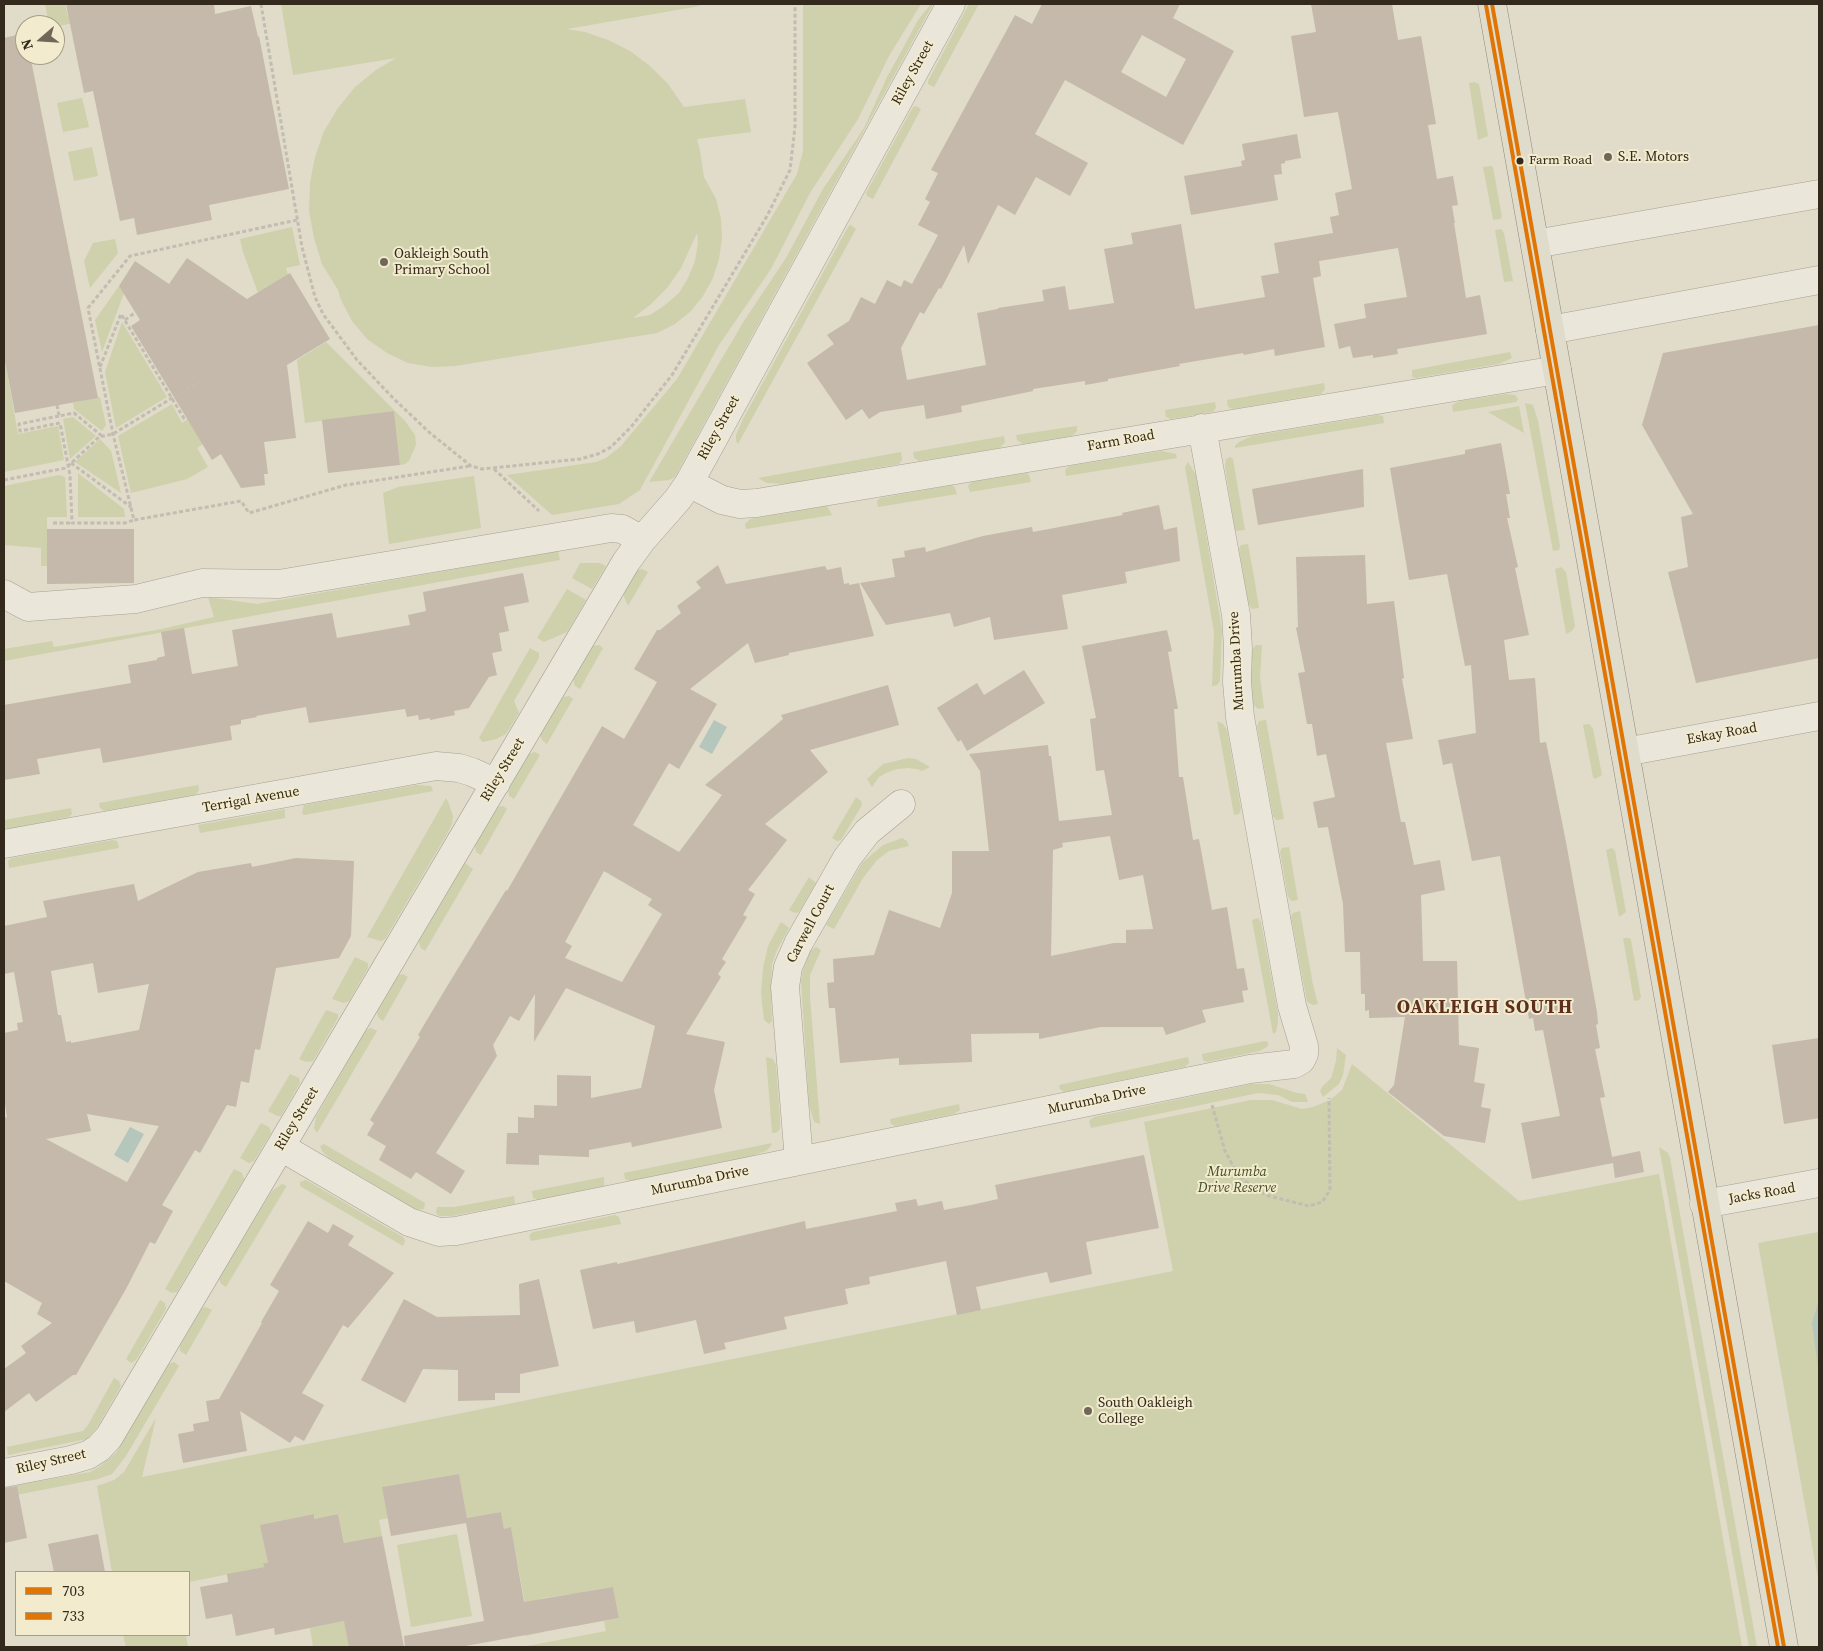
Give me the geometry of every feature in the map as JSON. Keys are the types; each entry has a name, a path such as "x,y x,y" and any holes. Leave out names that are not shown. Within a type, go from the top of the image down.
{"main road":[{"path":"1492,4 1784,1647"}],"street":[{"name":"Riley Street","path":"4,1472 71,1460 88,1455 99,1448 109,1436 626,562 689,483 951,4"},
{"path":"1535,244 1819,194"},
{"path":"1550,330 1819,280"},
{"name":"Farm Road","path":"689,483 722,500 740,504 757,503 1557,370"},
{"name":"Murumba Drive","path":"281,1147 409,1222 439,1232 456,1232 1250,1069 1294,1064 1301,1060 1304,1054 1304,1046 1292,1006 1240,717 1237,682 1238,648 1236,615 1202,428"},
{"path":"4,594 28,608 136,599 202,583 279,584 611,528 622,529 642,540"},
{"name":"Eskay Road","path":"1625,752 1819,716"},
{"name":"Terrigal Avenue","path":"4,844 436,766 466,770 496,782"},
{"name":"Carwell Court","path":"799,1161 785,987 788,967 798,944 847,858 867,832 902,804"},
{"name":"Jacks Road","path":"1704,1204 1819,1183"}],"path":[{"path":"261,4 297,220 315,298 323,314 357,360 394,400 430,433 471,466 482,469 580,459 598,454 610,447 631,426 672,375 767,216 790,170 795,127 795,4"},
{"path":"134,520 113,434 88,308 130,256 297,220"},
{"path":"124,320 140,309"},
{"path":"100,368 121,314 185,420"},
{"path":"4,480 66,468 99,437 113,434 200,382"},
{"path":"57,405 59,416"},
{"path":"72,523 69,464 60,423 20,431 19,424 74,413 102,436"},
{"path":"69,464 131,508"},
{"path":"53,523 125,523 241,502 249,512 346,485 471,466"},
{"path":"493,469 546,517"},
{"path":"1212,1105 1226,1151 1238,1175 1255,1189 1269,1196 1309,1206 1322,1202 1330,1190 1329,1098"}],"green space":[{"path":"45,4 65,4 68,16 108,8 110,15 65,25 65,15 47,15"},
{"path":"281,4 699,4 700,6 567,29 585,32 608,40 630,51 650,66 668,84 684,107 745,99 751,132 697,139 704,177 716,199 721,219 722,239 719,259 713,278 703,296 691,311 675,324 657,333 455,366 432,367 408,363 387,353 367,339 352,321 338,290 322,264 314,238 309,211 310,183 315,157 324,131 338,108 355,87 376,70 396,58 293,75","holes":["697,233 698,243 695,261 679,293 650,315 633,318 667,288 681,268"]},
{"path":"803,4 921,4 889,56 858,119 810,193 771,269 719,345 640,490 619,504 552,515 507,475 596,462 606,458 621,446 677,379 797,174 803,151"},
{"path":"933,4 675,477 669,480 649,482 744,321 786,258 823,189 864,128 887,77 918,20"},
{"path":"969,4 979,4 934,87 928,84 928,81"},
{"path":"1475,82 1479,84 1488,136 1478,140 1469,83"},
{"path":"82,98 89,127 63,132 57,103"},
{"path":"916,106 921,109 873,199 867,196 866,193 913,107"},
{"path":"92,147 98,176 74,181 68,152"},
{"path":"1483,167 1493,167 1502,217 1493,220"},
{"path":"851,225 856,229 738,444 736,435 743,419 848,227"},
{"path":"292,227 300,265 286,268 288,275 258,293 240,239"},
{"path":"1501,229 1504,233 1513,281 1504,282 1495,230"},
{"path":"115,239 118,253 90,288 84,261 93,243"},
{"path":"119,286 124,293 102,352 95,320"},
{"path":"122,322 167,397 116,428 105,372"},
{"path":"326,342 405,421 415,435 416,445 409,461 405,464 400,465 394,411 305,423 297,360"},
{"path":"1510,352 1512,358 1499,364 1416,378 1412,377 1412,370"},
{"path":"4,356 18,434 58,426 64,460 4,472"},
{"path":"1324,383 1325,389 1321,394 1233,409 1228,407 1227,400"},
{"path":"1506,394 1515,395 1518,399 1516,402 1453,412 1452,405 1460,401"},
{"path":"100,397 106,425 102,431 74,409 73,403"},
{"path":"1215,402 1216,408 1213,412 1171,419 1166,417 1165,410"},
{"path":"1525,403 1533,405 1538,421 1560,546 1559,550 1553,551"},
{"path":"172,404 182,423 188,419 203,444 197,448 208,467 187,479 131,493 118,436"},
{"path":"1519,406 1524,433 1488,412"},
{"path":"1378,415 1383,416 1384,423 1235,448 1239,442 1252,436"},
{"path":"73,417 96,436 70,459 63,419"},
{"path":"1077,426 1077,431 1072,436 1023,444 1017,440 1016,435"},
{"path":"1004,436 1005,442 1000,448 919,461 914,458 913,452"},
{"path":"100,439 111,451 121,493 75,462"},
{"path":"1162,451 1176,454 1177,458 1066,476 1065,470 1069,466"},
{"path":"901,452 902,460 899,464 785,484 767,483 758,478"},
{"path":"1230,457 1233,459 1245,530 1235,531 1225,467 1226,459"},
{"path":"1188,462 1196,475 1222,630 1220,681 1217,685 1212,686 1214,632 1185,467"},
{"path":"78,473 124,509 125,517 78,517"},
{"path":"1027,473 1031,482 970,492 968,486 971,482"},
{"path":"59,475 65,477 67,517 47,517 47,566 41,566 41,548 4,545 4,486"},
{"path":"474,476 481,528 389,544 383,493 398,487"},
{"path":"953,485 957,494 878,507 877,501 880,498"},
{"path":"827,506 832,515 746,529 745,524 750,519"},
{"path":"1248,544 1259,608 1252,609 1248,603 1239,549 1241,545"},
{"path":"558,551 560,560 4,661 4,649 52,641 54,647 157,630 214,617 208,597 257,604"},
{"path":"580,563 600,563 606,566 592,589 572,578"},
{"path":"1561,567 1566,572 1575,626 1572,631 1566,634 1555,569"},
{"path":"642,569 648,572 628,606 623,594 637,570"},
{"path":"567,589 586,600 567,632 544,642 537,638"},
{"path":"599,645 603,648 580,689 575,686 573,679 593,646"},
{"path":"1256,645 1262,645 1260,677 1264,708 1258,709 1253,704 1250,676 1252,650"},
{"path":"530,648 539,653 539,658 514,701 519,713 506,734 483,742 479,738"},
{"path":"569,696 573,699 547,744 540,735 563,697"},
{"path":"1266,720 1284,819 1276,820 1273,816 1257,726 1259,721"},
{"path":"1217,721 1223,724 1227,730 1241,809 1239,814 1234,815"},
{"path":"1589,724 1593,729 1602,775 1595,779 1593,777 1583,725"},
{"path":"535,752 540,755 514,799 509,796 508,789 529,754"},
{"path":"908,758 916,759 930,767 922,771 908,768 897,769 879,777 872,787 867,779 883,764"},
{"path":"198,785 199,790 195,795 104,811 100,808 99,803"},
{"path":"416,785 431,786 433,791 304,815 302,813 304,805"},
{"path":"856,797 861,801 862,805 841,840 837,841 832,838"},
{"path":"446,798 453,816 452,824 447,834 385,939 381,941 367,937"},
{"path":"503,806 507,809 481,855 476,852 475,845 498,807"},
{"path":"71,808 72,814 69,817 4,830 4,820"},
{"path":"285,809 285,818 200,833 198,825"},
{"path":"902,838 907,841 909,846 889,851 877,860 863,878 834,929 826,925 862,863 883,845"},
{"path":"113,840 117,841 119,848 9,868 8,861 12,858"},
{"path":"1289,847 1298,900 1292,901 1288,897 1280,852 1282,848"},
{"path":"1612,848 1615,851 1626,912 1619,917 1606,850"},
{"path":"465,863 473,869 425,951 420,947 419,941"},
{"path":"809,877 816,883 799,912 795,913 789,910"},
{"path":"1300,911 1318,1004 1313,1005 1307,1002 1291,917 1293,913"},
{"path":"1258,918 1261,922 1278,1013 1276,1032 1273,1034 1252,920"},
{"path":"781,922 789,928 772,964 772,1021 769,1024 764,1020 761,993 763,968 768,946"},
{"path":"1623,938 1631,940 1641,997 1639,1000 1634,1001"},
{"path":"816,947 821,950 810,975 810,997 820,1124 814,1122 809,1105 801,981 810,951"},
{"path":"355,957 368,963 368,968 349,1001 344,1003 332,999"},
{"path":"403,974 408,977 383,1021 378,1017 377,1012 399,975"},
{"path":"326,1010 338,1014 338,1018 313,1061 306,1062 299,1059"},
{"path":"371,1028 377,1031 317,1133 314,1128 316,1117 366,1030"},
{"path":"1265,1041 1268,1042 1268,1046 1260,1051 1207,1062 1203,1060 1202,1054"},
{"path":"1337,1048 1346,1055 1343,1075 1339,1084 1323,1097 1320,1091 1331,1078 1336,1061"},
{"path":"766,1057 773,1059 776,1065 780,1129 776,1133 772,1133"},
{"path":"1188,1057 1189,1063 1185,1067 1064,1092 1060,1089 1059,1085"},
{"name":"South Oakleigh College","path":"1352,1064 1519,1201 1659,1174 1742,1647 522,1647 606,1631 604,1621 619,1618 613,1587 583,1592 588,1623 576,1626 570,1594 539,1599 544,1632 525,1636 522,1621 528,1620 511,1528 504,1529 501,1512 467,1518 459,1474 383,1487 388,1518 379,1520 382,1536 350,1542 353,1556 345,1546 338,1514 314,1519 314,1514 261,1525 268,1563 263,1564 264,1567 190,1582 190,1571 112,1571 97,1486 114,1480 124,1472 156,1418 142,1477 1173,1271 1144,1122 1251,1100 1272,1100 1302,1109 1330,1100 1342,1090"},
{"path":"290,1074 299,1078 300,1083 281,1116 277,1116 268,1111"},
{"path":"1251,1084 1269,1084 1305,1094 1308,1102 1292,1102 1278,1095 1258,1093 1091,1128 1089,1121 1094,1117"},
{"path":"959,1104 960,1110 954,1114 896,1126 891,1124 890,1119"},
{"path":"261,1123 269,1127 271,1133 254,1161 249,1163 240,1158"},
{"path":"772,1143 766,1151 745,1158 630,1181 625,1179 624,1173"},
{"path":"324,1144 425,1203 424,1209 417,1210 329,1158 320,1146"},
{"path":"1659,1147 1668,1153 1670,1158 1757,1647 1749,1647"},
{"path":"234,1169 242,1173 244,1179 177,1292 172,1293 165,1289"},
{"path":"604,1177 604,1186 538,1200 533,1198 532,1191"},
{"path":"306,1180 403,1237 405,1241 403,1246 300,1186 300,1182"},
{"path":"282,1184 287,1186 226,1287 221,1284 219,1279 268,1197 273,1190"},
{"path":"514,1196 515,1204 452,1216 439,1216 436,1213 437,1207 454,1207"},
{"path":"615,1215 619,1217 621,1224 531,1241 529,1235 533,1232"},
{"path":"1819,1232 1819,1584 1758,1243"},
{"path":"160,1300 165,1303 166,1309 136,1360 131,1363 126,1359"},
{"path":"206,1307 212,1310 186,1355 180,1351 180,1346 202,1308"},
{"path":"174,1362 179,1366 126,1456 112,1474 98,1479 16,1495 15,1487 18,1485 90,1472 116,1453 169,1364"},
{"path":"114,1378 119,1381 121,1386 96,1429 87,1439 8,1455 7,1447 83,1431"},
{"path":"457,1534 472,1616 411,1627 397,1545"},
{"path":"353,1619 349,1647 313,1647 310,1628"},
{"path":"123,1636 186,1636 188,1647 126,1647"}],"shaded area":[{"path":"714,720 727,727 712,754 699,747"},
{"path":"130,1127 144,1134 128,1163 114,1155"},
{"path":"1819,1300 1819,1374 1812,1323"}],"building":[{"path":"66,4 214,4 215,14 251,6 259,36 289,189 209,205 212,220 137,235 134,218 120,221 93,91 84,93"},
{"path":"1042,4 1180,4 1173,18 1234,51 1183,145 1065,80 1035,134 1088,163 1070,196 1036,177 1015,215 998,205 968,264 964,245 941,289 939,288 924,314 920,312 901,348 907,380 986,365 977,313 1044,301 1042,290 1065,286 1069,310 1114,303 1104,249 1133,244 1131,233 1181,224 1195,309 1265,297 1261,276 1279,273 1274,243 1333,233 1330,217 1339,215 1335,193 1352,189 1338,112 1304,117 1291,36 1316,32 1311,4 1392,4 1398,40 1421,36 1436,124 1428,125 1437,179 1453,176 1458,205 1452,206 1466,298 1480,295 1487,334 1397,349 1398,354 1373,358 1373,355 1353,358 1350,346 1339,349 1334,324 1366,318 1364,304 1407,297 1398,248 1319,261 1321,276 1313,278 1325,347 1275,356 1274,349 1244,355 1243,353 1179,364 1180,366 1085,385 1085,381 1033,389 1033,391 961,406 962,412 926,419 924,405 880,412 869,419 862,409 846,420 807,363 834,344 827,335 849,321 861,297 875,304 887,280 901,287 904,280 912,284 938,235 918,225 930,202 925,199 938,173 931,170 1015,15 1032,24","holes":["1142,35 1186,59 1166,97 1121,72"]},
{"path":"15,35 15,65 32,65 98,398 15,413 4,356 4,38"},
{"path":"1297,134 1301,158 1285,161 1285,163 1281,164 1282,174 1274,175 1278,200 1191,215 1184,176 1242,166 1241,161 1245,160 1242,144"},
{"path":"187,258 247,299 290,273 330,339 287,365 296,438 264,442 268,474 264,474 265,485 241,488 221,454 212,460 131,326 140,320 119,286 135,261 169,284"},
{"path":"1819,325 1819,658 1696,683 1668,572 1688,567 1681,517 1693,514 1642,425 1663,353"},
{"path":"394,411 400,465 328,473 322,420"},
{"path":"1501,443 1510,494 1506,494 1510,518 1507,518 1518,567 1515,568 1529,635 1504,640 1509,680 1535,678 1540,743 1546,742 1597,1012 1598,1024 1596,1025 1600,1048 1595,1049 1605,1097 1600,1098 1612,1157 1640,1151 1644,1172 1615,1178 1613,1163 1532,1179 1521,1123 1560,1116 1543,1030 1535,1031 1533,1018 1529,1019 1500,856 1472,861 1452,763 1443,765 1438,740 1476,733 1471,665 1465,666 1447,574 1409,580 1390,468 1465,454 1465,450"},
{"path":"1363,469 1364,507 1258,525 1252,489"},
{"path":"1159,505 1164,530 1177,527 1180,561 1125,572 1127,583 1062,595 1068,629 994,640 990,617 954,627 950,613 886,625 860,583 895,577 892,559 905,557 904,551 925,547 926,552 983,536 1032,527 1033,532 1123,515 1122,513"},
{"path":"47,529 134,529 134,583 47,584"},
{"path":"1365,555 1367,604 1394,601 1404,678 1402,679 1413,739 1386,743 1401,822 1405,822 1414,865 1440,860 1445,890 1421,895 1423,961 1457,961 1459,1045 1479,1048 1474,1082 1485,1084 1481,1107 1491,1109 1485,1143 1444,1136 1388,1092 1394,1085 1405,1017 1369,1018 1369,1010 1365,1011 1365,994 1361,994 1360,952 1345,952 1343,904 1328,827 1318,828 1313,802 1335,797 1326,754 1317,756 1312,724 1307,724 1298,673 1305,672 1296,628 1298,627 1296,557"},
{"path":"718,565 726,584 825,566 827,570 841,567 844,584 859,583 874,636 789,653 789,655 755,663 748,643 690,689 717,704 679,769 669,763 633,825 679,852 722,795 705,785 783,719 781,715 888,685 899,725 810,750 828,772 765,824 787,840 748,890 755,894 743,915 747,917 722,959 726,962 718,974 721,977 686,1034 725,1042 714,1090 722,1128 632,1147 631,1142 589,1150 589,1157 539,1155 539,1165 506,1164 507,1133 518,1133 518,1117 534,1118 534,1105 557,1106 557,1075 591,1076 591,1098 641,1088 655,1026 566,988 534,1042 535,994 519,1021 510,1016 493,1045 497,1056 436,1153 465,1171 451,1194 416,1172 411,1179 379,1160 386,1146 367,1135 374,1123 370,1120 420,1037 418,1035 446,988 507,891 602,726 624,739 657,682 634,669 657,630 660,630 681,613 677,606 701,588 696,582","holes":["604,871 652,899 648,905 662,914 622,982 565,958 572,946 565,942"]},
{"path":"523,573 529,602 504,607 509,631 499,633 502,651 492,653 497,675 489,677 469,708 454,711 455,715 430,720 430,718 419,720 418,715 407,717 405,709 309,723 306,707 241,720 241,724 230,726 232,740 103,763 100,748 37,759 40,774 4,780 4,705 131,683 128,665 157,660 157,658 165,656 161,632 184,628 192,674 238,666 232,630 332,613 337,638 410,625 408,615 426,611 423,592"},
{"path":"1167,630 1172,651 1168,652 1178,709 1174,709 1179,777 1183,777 1193,840 1199,839 1212,910 1227,907 1237,969 1244,968 1248,990 1242,991 1244,1002 1202,1010 1206,1022 1166,1035 1163,1027 1101,1027 1039,1039 1039,1033 971,1034 972,1062 899,1065 899,1058 840,1063 835,1008 829,1008 827,983 834,982 833,959 874,955 889,910 940,928 952,893 952,851 989,851 980,771 969,754 1048,745 1059,821 1112,815 1104,770 1096,771 1090,719 1096,718 1082,646","holes":["1110,836 1119,880 1143,875 1153,929 1126,930 1126,943 1114,943 1051,956 1053,850 1063,847 1062,843"]},
{"path":"1024,670 1045,703 967,751 961,740 958,742 937,708 977,683 984,695"},
{"path":"296,858 354,861 351,936 339,958 276,968 260,1050 255,1049 249,1083 241,1081 236,1107 227,1105 200,1153 195,1150 162,1205 173,1211 155,1244 150,1242 126,1289 76,1375 73,1375 36,1402 29,1393 4,1412 4,1369 26,1353 21,1346 52,1323 37,1314 42,1303 4,1281 4,1116 7,1118 4,1096 4,1033 18,1030 17,1023 23,1022 14,972 4,974 4,926 47,917 43,901 134,884 138,901 198,872 251,863 252,867","holes":["93,963 98,993 149,984 139,1030 71,1043 71,1041 66,1042 61,1015 58,1015 51,971","87,1114 159,1126 127,1182 46,1139 91,1131"]},
{"path":"1819,1038 1819,1118 1784,1124 1772,1045"},
{"path":"1144,1155 1159,1228 1086,1242 1092,1274 1050,1283 1047,1272 976,1287 981,1310 957,1315 946,1261 869,1277 870,1284 845,1289 848,1304 784,1317 787,1329 724,1343 726,1349 704,1354 696,1320 636,1333 634,1321 593,1329 580,1270 617,1262 617,1264 805,1221 806,1229 897,1211 895,1203 916,1199 918,1206 942,1201 944,1210 971,1205 998,1199 995,1185"},
{"path":"308,1221 328,1233 333,1224 354,1236 348,1245 394,1273 348,1328 343,1325 302,1393 324,1405 304,1441 295,1436 290,1443 240,1411 247,1451 183,1463 178,1434 194,1431 193,1424 209,1421 206,1401 219,1399 279,1291 270,1285"},
{"path":"539,1279 559,1366 520,1374 520,1393 495,1393 495,1400 458,1401 458,1370 423,1369 405,1403 361,1380 404,1299 437,1317 520,1315 519,1284"},
{"path":"459,1474 467,1518 501,1512 504,1529 511,1527 524,1602 613,1587 619,1618 460,1647 405,1647 404,1636 484,1621 466,1523 391,1536 382,1487"},
{"path":"17,1486 27,1538 4,1543 4,1488"},
{"path":"314,1514 314,1519 338,1514 344,1543 382,1536 404,1647 349,1647 344,1621 275,1635 274,1628 236,1636 232,1614 206,1619 200,1587 228,1582 227,1574 264,1567 263,1563 268,1563 260,1525"},
{"path":"98,1534 105,1571 54,1571 48,1544"}],"transit line":[{"name":"703","path":"1492,4 1784,1647"},
{"name":"733","path":"1486,5 1778,1647"}],"place":[{"name":"S.E. Motors","path":"1608,157"},
{"name":"Farm Road","path":"1520,161"},
{"name":"Oakleigh South Primary School","path":"384,262"},
{"name":"South Oakleigh College","path":"1088,1411"}],"district":[{"name":"OAKLEIGH SOUTH","path":"1485,1008"}],"park label":[{"name":"Murumba Drive Reserve","path":"1237,1180"}]}
